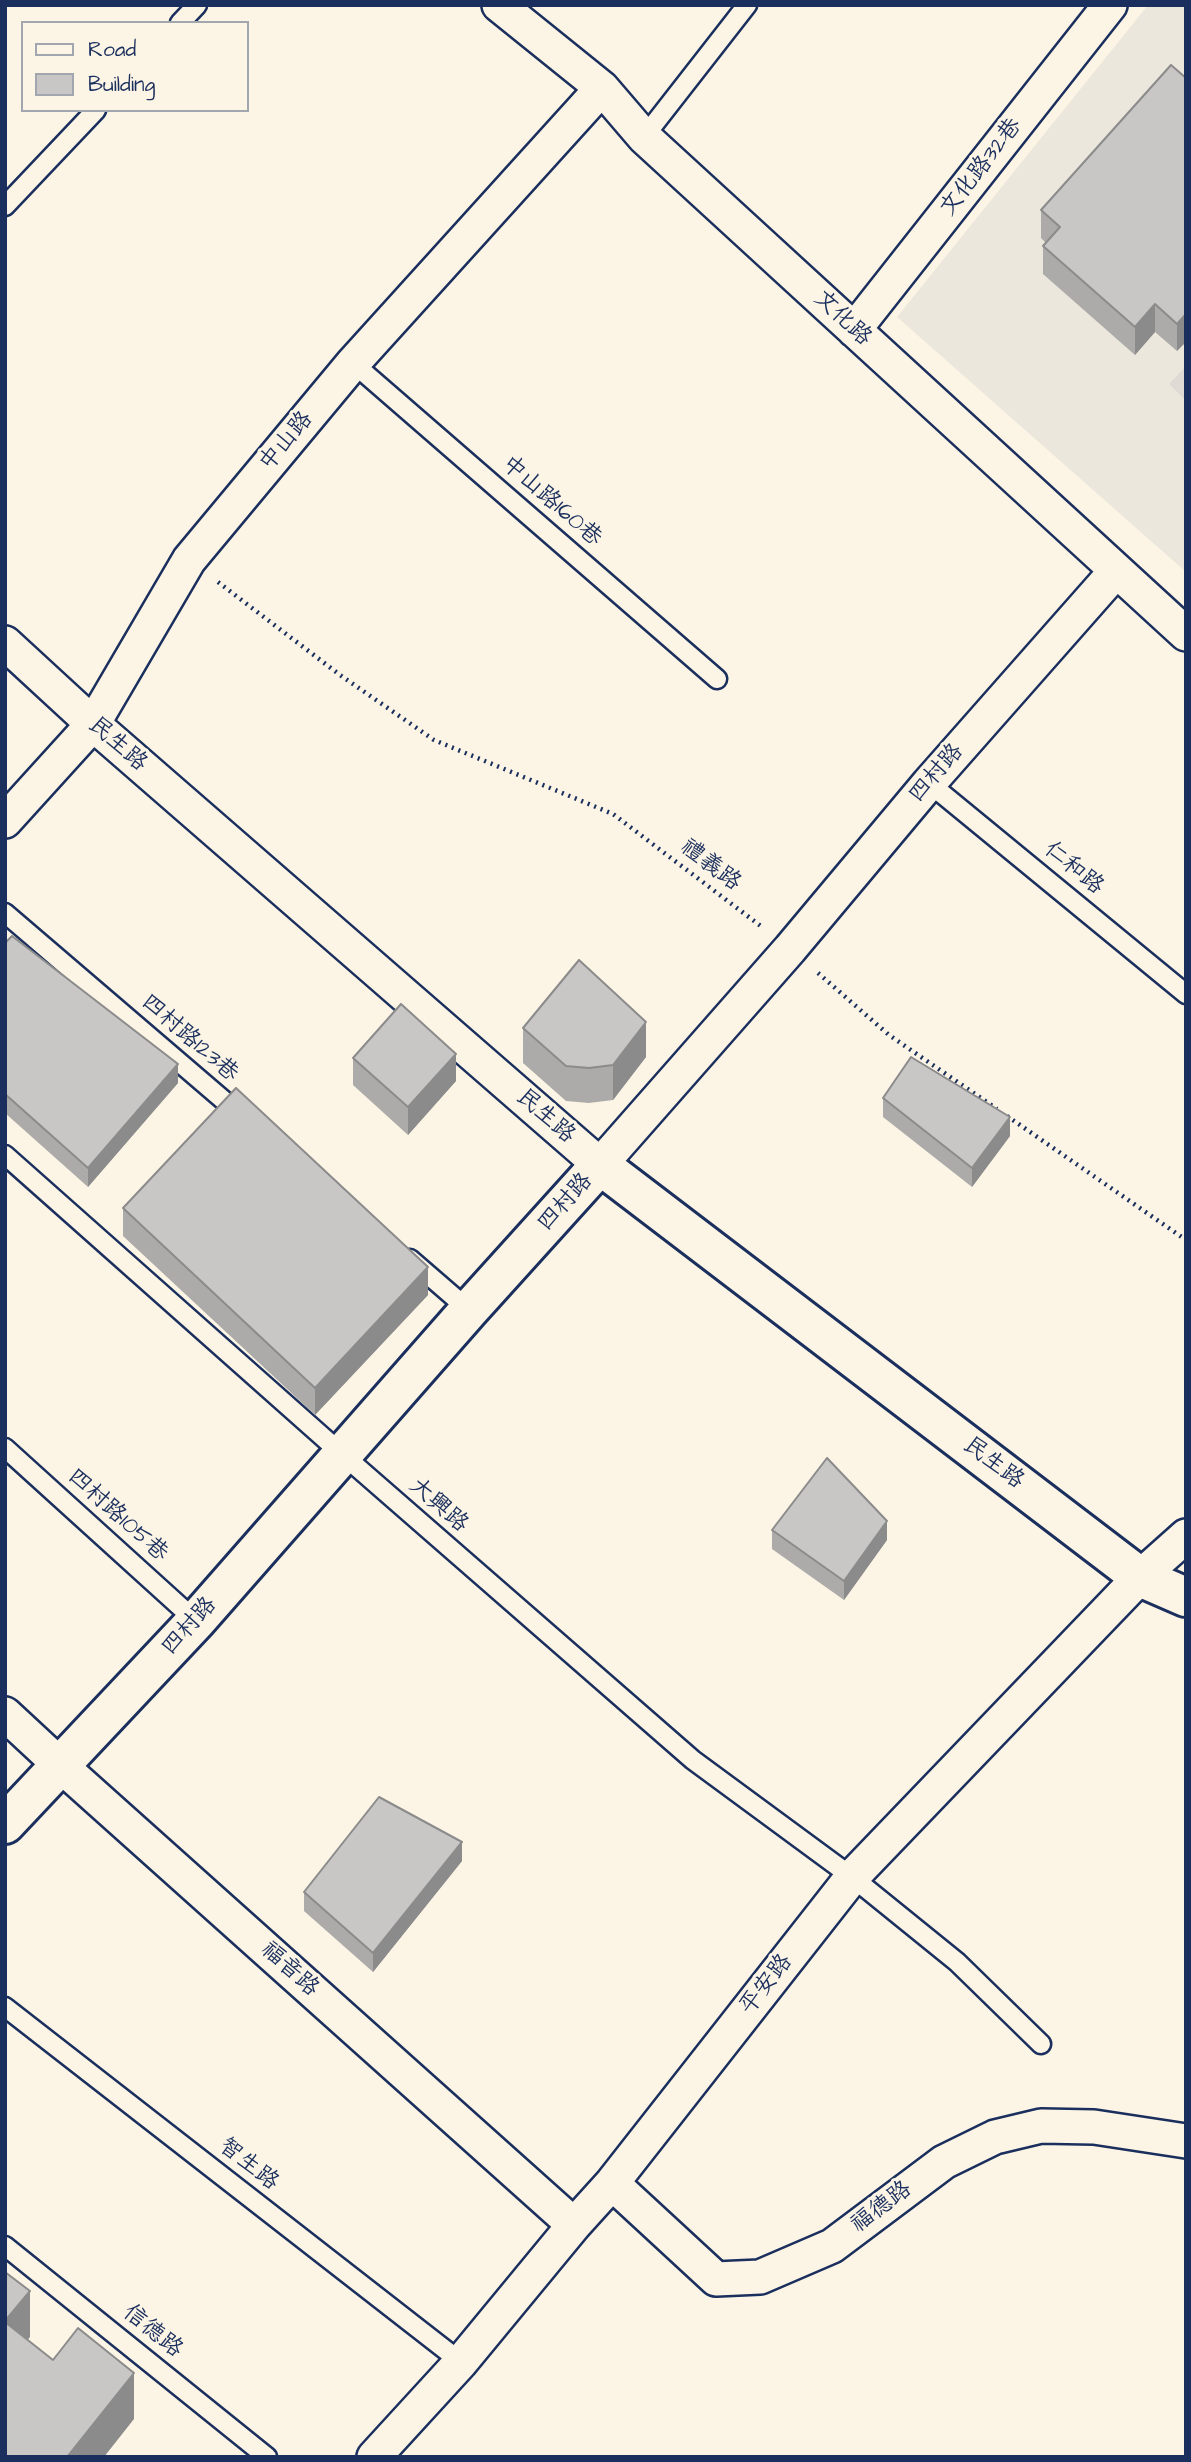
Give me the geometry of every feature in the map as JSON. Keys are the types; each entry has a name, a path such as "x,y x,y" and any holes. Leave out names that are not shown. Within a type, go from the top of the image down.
{"main road":[{"name":"四村路","path":"5,1824 196,1621 341,1454 600,1165"},
{"name":"民生路","path":"600,1165 1140,1577 1186,1597"}],"street":[{"name":"文化路","path":"499,5 602,88 644,137 1186,634"},
{"name":"文化路32巷","path":"854,330 1110,5"},
{"name":"中山路","path":"5,821 93,724 189,560 352,363 602,88"},
{"name":"四村路","path":"600,1165 790,949 929,783 1116,571"},
{"name":"民生路","path":"5,643 93,724 600,1165"},
{"name":"平安路","path":"374,2457 461,2362 612,2183 852,1877 1140,1577 1186,1536"},
{"name":"福音路","path":"5,1714 574,2225"},
{"name":"福德路","path":"612,2183 716,2280 760,2277 832,2246 944,2162 995,2137 1041,2126 1054,2126 1094,2127 1186,2141"}],"lane":[{"path":"182,21 197,5"},
{"path":"644,137 747,5"},
{"path":"5,206 94,112"},
{"name":"中山路160巷","path":"352,363 718,679"},
{"name":"仁和路","path":"929,783 1186,993"},
{"name":"四村路123巷","path":"5,914 258,1130"},
{"name":"大興路","path":"5,1155 341,1454 693,1760 852,1877 957,1962 1041,2044"},
{"path":"396,1247 469,1310"},
{"name":"四村路105巷","path":"5,1448 196,1621"},
{"name":"智生路","path":"5,2007 461,2362"},
{"name":"信德路","path":"5,2246 267,2457"}],"path":[{"name":"禮義路","path":"189,560 340,675 434,740 614,814 790,949 889,1035 1186,1240"}],"shaded area":[{"path":"1148,5 1186,5 1186,572 897,317"},
{"path":"1186,366 1186,401 1169,384"}],"building":[{"path":"1171,65 1186,78 1186,314 1177,324 1155,304 1135,327 1043,246 1060,227 1041,210"},
{"path":"12,936 178,1064 88,1168 5,1094 5,943"},
{"path":"579,960 646,1022 613,1065 589,1068 566,1066 523,1028"},
{"path":"401,1004 456,1054 408,1107 353,1058"},
{"path":"911,1057 1010,1117 972,1168 883,1098"},
{"path":"236,1088 428,1267 315,1388 123,1208"},
{"path":"827,1458 887,1521 844,1581 772,1530"},
{"path":"379,1797 462,1842 373,1953 304,1892"},
{"path":"5,2272 30,2291 5,2321"},
{"path":"5,2322 53,2360 78,2328 134,2373 67,2457 5,2457"}]}
